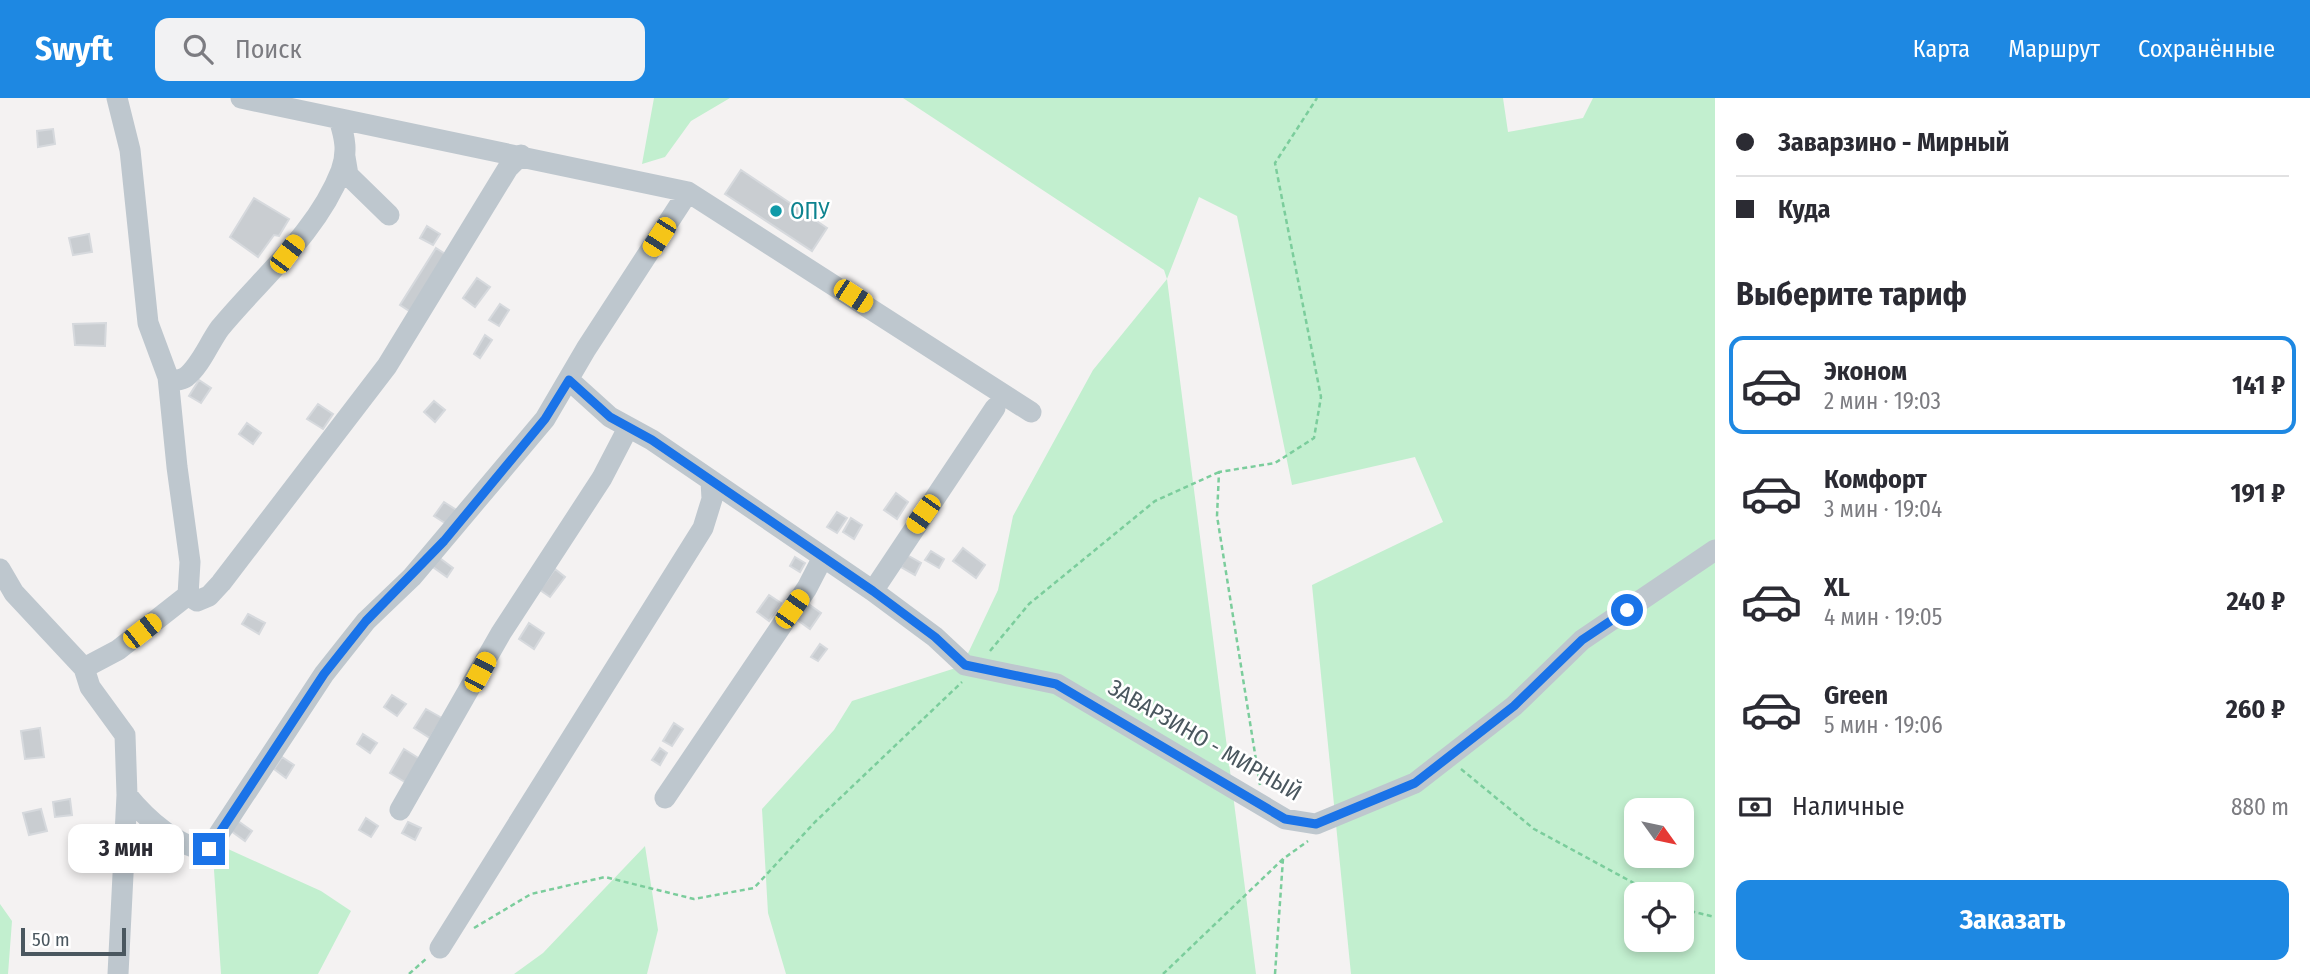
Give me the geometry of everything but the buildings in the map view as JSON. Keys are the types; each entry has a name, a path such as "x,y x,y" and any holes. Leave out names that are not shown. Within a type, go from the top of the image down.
{"street":[{"path":"84,668 118,650 188,595 190,562 168,377 148,323 130,150 117,98"},
{"path":"242,98 691,193 1031,412"},
{"path":"339,119 345,138 348,175 389,215"},
{"path":"188,595 193,600 202,600 221,583 380,376 436,290 508,168 521,155"},
{"path":"168,377 171,381 184,379 240,305 279,265 327,197 345,156"},
{"path":"127,795 143,815 165,831 195,847 209,849 324,674 366,621 436,550 545,419 691,193"},
{"name":"ЗАВАРЗИНО - МИРНЫЙ","path":"569,380 610,417 711,481 822,559 873,591 935,637 965,665 1056,684 1285,819 1316,824 1415,783 1514,706 1582,640 1715,550"},
{"path":"873,591 995,408"},
{"path":"400,810 501,633 602,478 628,428"},
{"path":"439,948 703,528 712,499 711,481"},
{"path":"666,798 807,588 822,559"},
{"path":"0,569 13,593 84,668 90,687 125,735 127,795 118,974"}],"path":[{"path":"474,928 531,894 605,877 694,899 754,888 815,822 977,667 1029,604 1155,501 1219,472 1276,463 1314,438 1321,397 1275,163 1317,98"},
{"path":"1219,472 1217,516 1263,806"},
{"path":"1448,758 1534,829 1632,882"},
{"path":"1163,974 1283,859 1314,836"},
{"path":"1275,974 1283,859"},
{"path":"1694,912 1715,918"},
{"path":"409,974 439,948"}],"green space":[{"path":"654,98 730,98 691,121 665,157 642,164"},
{"path":"903,98 1503,98 1508,132 1583,118 1593,98 1715,98 1715,974 1351,974 1312,585 1443,522 1415,457 1292,485 1237,216 1199,197 1167,279 1164,270"},
{"path":"1167,279 1256,974 786,974 768,913 762,809 834,730 852,701 962,666 998,590 1013,516 1093,370"},
{"path":"645,846 658,930 647,974 514,974 543,953"},
{"path":"228,849 321,891 351,911 318,974 221,974 214,870 219,853"},
{"path":"0,904 12,921 8,974 0,974"}],"place":[{"name":"ОПУ","path":"776,211"}],"route":[{"path":"209,849 324,674 366,621 412,577 444,541 545,419 569,380 610,417 652,440 822,559 873,591 935,637 965,665 1056,684 1285,819 1300,823 1316,824 1345,814 1415,783 1514,706 1582,640 1627,610"}]}
